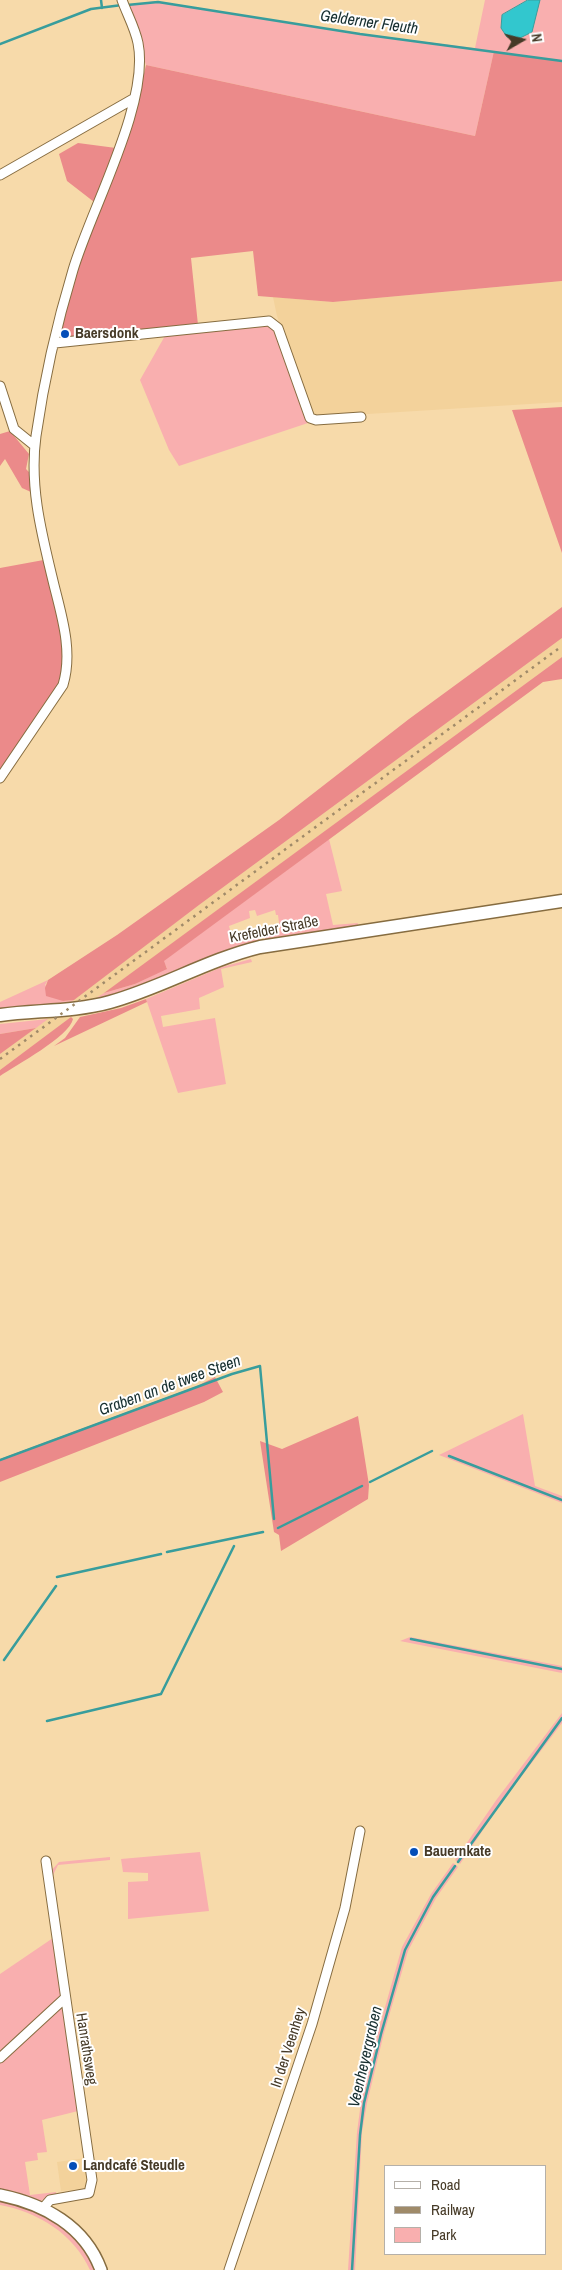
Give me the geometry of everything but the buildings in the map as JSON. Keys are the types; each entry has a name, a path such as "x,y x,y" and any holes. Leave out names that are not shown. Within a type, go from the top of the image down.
{"main road":[{"name":"Krefelder Straße","path":"0,1015 87,1008 108,1003 216,960 260,947 562,901"}],"street":[{"path":"0,778 63,685 68,667 63,624 34,490 35,446 55,343 73,270 116,157 133,100 139,66 138,42 122,0"},
{"path":"0,175 133,100"},
{"path":"55,343 269,320 278,328 310,418 316,420 361,417"},
{"path":"0,386 14,430 35,446"},
{"name":"In der Veenhey","path":"230,2270 312,2024 345,1908 360,1831"},
{"name":"Hanrathsweg","path":"44,2207 50,2200 89,2192 92,2180 64,1999 46,1861"},
{"path":"0,2058 64,1999"},
{"path":"0,2195 44,2207 76,2232 89,2247 101,2270"}],"shaded area":[{"path":"494,51 562,61 562,281 333,302 258,296 253,251 191,258 198,325 57,343 87,236 98,205 67,181 59,154 78,143 116,148 138,99 146,65 475,136"},
{"path":"562,281 562,402 319,417 311,412 277,316 273,297 333,302"},
{"path":"562,407 562,553 512,410"},
{"path":"10,431 29,454 26,469 32,475 31,492 22,488 5,459 0,466 0,434"},
{"path":"49,559 63,623 62,684 0,775 0,568"},
{"path":"562,607 562,638 199,905 74,1000 63,1001 46,996 45,988 48,980 117,935 279,820 409,719"},
{"path":"562,638 562,657 0,1070 0,1054"},
{"path":"562,657 562,679 543,682 164,961 167,969 135,984 104,993"},
{"path":"146,999 147,1002 54,1046 65,1038 80,1017 121,1008"},
{"path":"71,1017 73,1019 62,1034 0,1076 0,1070"},
{"path":"36,1028 33,1030 0,1054 0,1034"},
{"path":"215,1377 223,1392 204,1402 0,1482 0,1459 197,1386"},
{"path":"358,1416 369,1485 368,1499 281,1551 279,1535 274,1532 260,1441 282,1449"},
{"path":"85,2158 89,2183 85,2189 61,2191 57,2162"}],"green space":[{"path":"485,0 528,0 502,16 501,28 507,37 520,38 532,32 540,0 562,0 562,61 494,51 475,136 146,65 127,6 154,1 353,33 475,48"},
{"path":"267,323 275,328 308,423 179,466 169,450 140,380 166,334"},
{"path":"329,839 342,891 326,894 333,925 358,923 357,926 265,940 263,935 280,931 278,915 276,915 275,910 257,916 255,910 249,911 250,918 229,926 233,941 259,936 259,942 217,954 114,994 93,1000 104,993 135,984 167,968 163,961"},
{"path":"251,959 252,962 221,969 224,987 199,998 200,1009 161,1016 163,1027 215,1018 226,1084 178,1093 146,999 222,967"},
{"path":"48,980 45,985 63,1001 74,1000 69,1004 0,1010 0,1002"},
{"path":"48,1019 36,1028 0,1034 0,1024"},
{"path":"523,1414 535,1486 562,1496 562,1503 439,1455"},
{"path":"410,1637 562,1666 562,1673 400,1641"},
{"path":"562,1713 562,1723 502,1802 460,1864 455,1860 497,1799"},
{"path":"200,1852 209,1911 128,1919 128,1882 148,1881 148,1873 123,1872 121,1859"},
{"path":"110,1857 110,1860 58,1865 50,1881 50,1872 59,1862"},
{"path":"453,1863 458,1867 436,1898 408,1951 384,2033 362,2132 355,2270 348,2270 357,2132 361,2102 378,2032 402,1947 431,1894"},
{"path":"53,1938 61,1995 58,2002 0,2054 0,1974"},
{"path":"59,2008 63,2009 78,2111 42,2120 47,2152 37,2153 38,2160 25,2162 30,2195 56,2192 56,2195 49,2196 39,2202 0,2192 0,2061"},
{"path":"0,2198 46,2215 58,2223 79,2242 98,2270 90,2270 83,2257 65,2235 28,2213 0,2205"}],"water":[{"path":"528,0 540,0 532,32 520,38 507,37 501,28 502,15"}],"waterway":[{"name":"Gelderner Fleuth","path":"101,0 102,8"},
{"name":"Gelderner Fleuth","path":"127,5 158,2 360,34 562,61"},
{"name":"Gelderner Fleuth","path":"0,44 91,9 122,5"},
{"name":"Graben an de twee Steen","path":"0,1460 232,1374 260,1366 274,1519"},
{"name":"Graben an de twee Steen","path":"370,1482 432,1451"},
{"name":"Graben an de twee Steen","path":"449,1456 562,1500"},
{"name":"Graben an de twee Steen","path":"278,1528 362,1486"},
{"path":"167,1552 263,1532"},
{"path":"47,1721 161,1694 234,1546"},
{"path":"57,1577 161,1554"},
{"path":"4,1660 56,1586"},
{"path":"411,1639 562,1669"},
{"name":"Veenheyergraben","path":"458,1862 562,1718"},
{"name":"Veenheyergraben","path":"352,2270 360,2135 364,2103 381,2034 405,1950 433,1897 455,1866"}],"railway":[{"path":"0,1059 562,646"}],"place":[{"name":"Baersdonk","path":"65,334"},
{"name":"Bauernkate","path":"414,1852"},
{"name":"Landcafé Steudle","path":"73,2166"}]}
